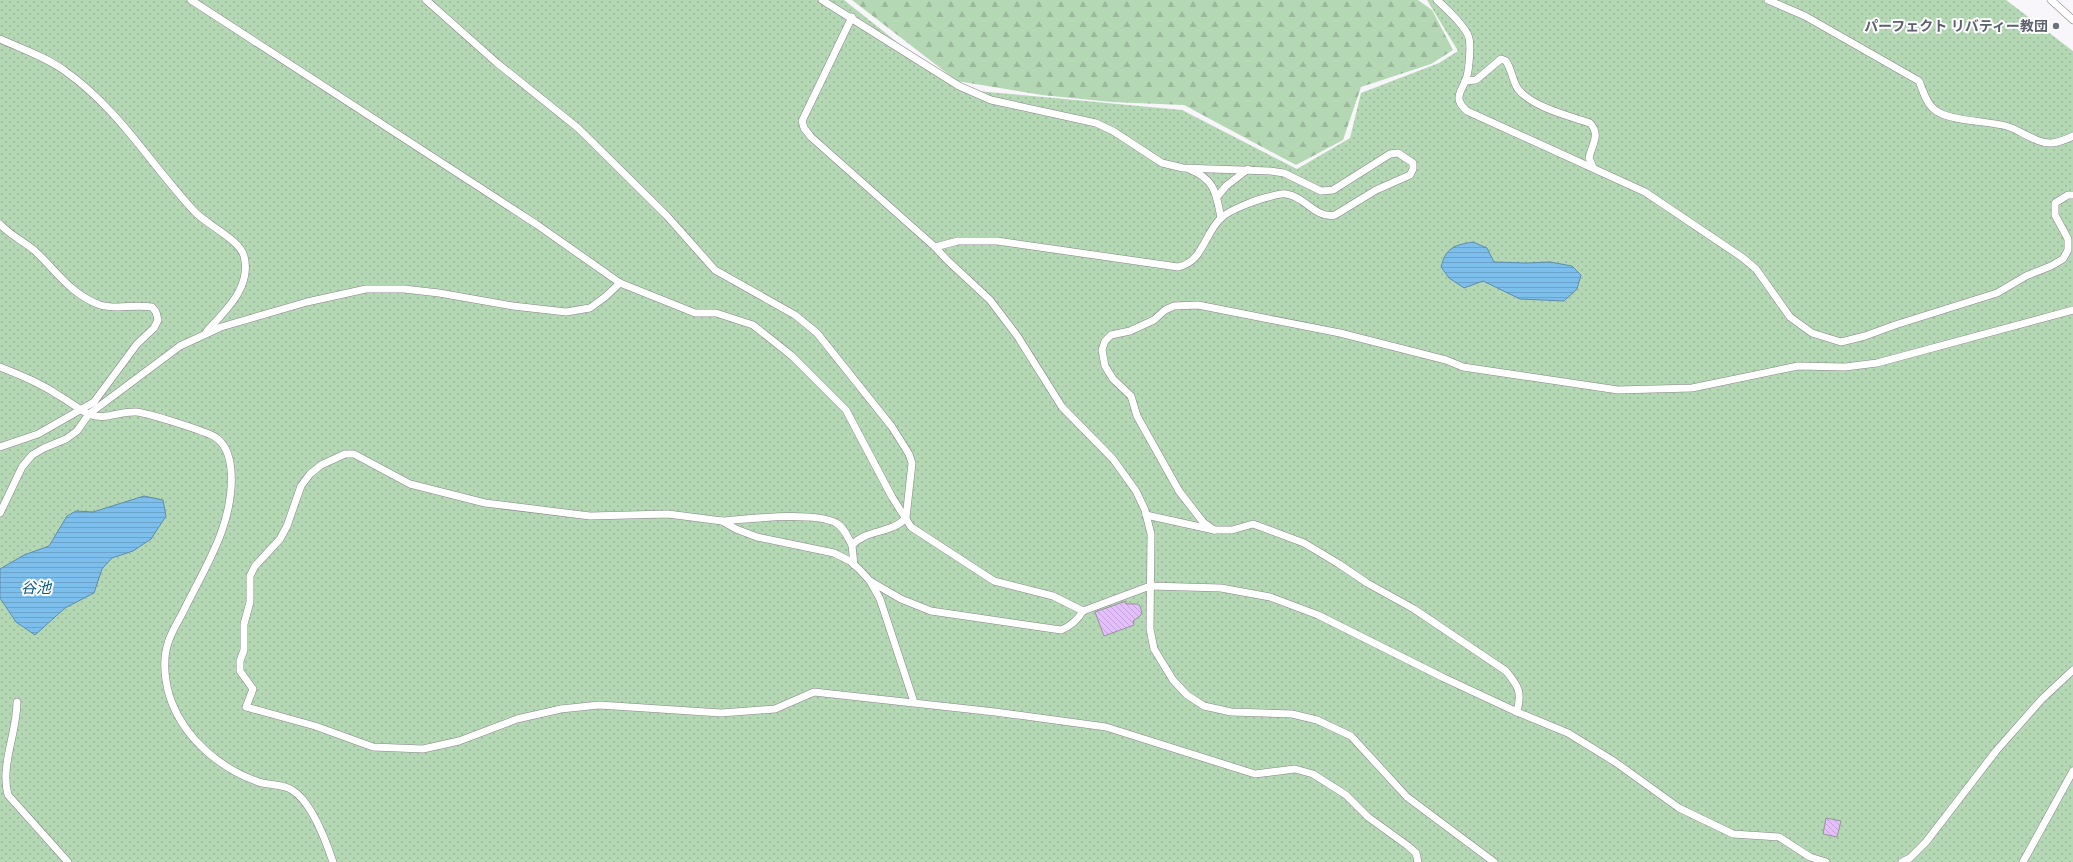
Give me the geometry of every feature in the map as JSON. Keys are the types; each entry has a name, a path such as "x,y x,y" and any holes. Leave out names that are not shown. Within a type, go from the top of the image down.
{"lane":[{"path":"192,0 289,62 379,124 536,224 620,283 695,313 716,314 753,325 792,356 846,410 892,497 911,527 994,581 1053,596 1083,611"},
{"path":"426,0 497,63 578,128 667,216 715,270 795,315 817,333 892,427 909,454 912,463 906,518 894,527 858,538 852,545"},
{"path":"822,0 852,17 959,86 991,100 1096,123 1113,131 1162,163 1185,168 1197,173 1209,182 1216,193 1221,218"},
{"path":"1437,0 1449,10 1469,38 1467,76 1458,95 1461,106 1467,111 1593,167 1645,192 1743,258 1756,269 1790,317 1812,333 1841,342 1865,336 1997,293 2026,276 2051,266 2063,259 2068,250 2068,239 2055,215 2055,203 2068,195 2073,195"},
{"path":"1768,0 1805,16 1919,81 1925,97 1935,111 1961,120 1979,120 2007,126 2032,138 2052,143 2073,136"},
{"path":"2050,0 2073,20"},
{"path":"852,17 802,120 804,128 811,137 935,247 990,300 1018,337 1062,407 1113,459 1136,491 1146,515 1151,534 1150,629 1154,649 1173,680 1186,695 1204,706 1232,712 1292,714 1317,720 1344,732 1351,736 1365,750 1407,797 1494,862"},
{"path":"0,39 32,52 65,71 92,93 128,130 196,213 236,244 244,254 246,272 242,286 231,305 206,333"},
{"path":"1465,81 1476,80 1501,59 1506,61 1511,69 1513,81 1529,99 1590,123 1596,134 1595,142 1589,158 1593,167"},
{"path":"935,247 958,241 996,241 1178,268 1187,266 1196,257 1221,218 1267,197 1286,194 1306,203 1320,214 1328,216 1335,214 1376,190 1404,179 1410,175 1413,169 1412,163 1407,157 1398,153 1390,154 1345,184 1333,190 1321,191 1284,173 1248,169 1185,168"},
{"path":"1217,197 1226,186 1248,169"},
{"path":"0,224 8,232 33,250 66,285 99,304 111,307 152,307 156,312 158,320 154,328 136,344 94,402 38,434 0,447"},
{"path":"0,513 22,467 32,455 66,439 77,431 89,414 180,346 206,333 255,316 366,289 404,289 439,293 513,306 566,312 590,308 620,283"},
{"path":"1214,530 1203,522 1179,491 1137,416 1131,396 1113,379 1105,366 1102,350 1105,341 1111,335 1130,331 1154,320 1165,310 1174,306 1198,305 1340,333 1446,360 1463,367 1618,390 1692,388 1798,366 1845,367 1877,363 2073,310"},
{"path":"0,367 32,380 89,414 102,417 135,412 162,418 214,437 226,450 231,465 232,483 228,514 221,538 168,643 165,663 169,692 172,703 198,744 218,761 235,773 258,782 278,785 292,790 302,800 316,821 333,862"},
{"path":"854,565 852,545 838,524 825,518 722,521 668,514 590,516 486,503 410,484 370,461 354,454 345,454 320,465 310,474 301,486 287,526 280,539 255,566 250,576 250,602 244,624 244,650 240,661 240,671 252,689 246,707 315,726 373,747 423,749 460,741 517,719 561,709 599,705 720,713 775,709 814,692 914,702 1106,728 1255,774 1295,769 1313,774 1346,795 1368,817 1408,846 1416,853 1418,862"},
{"path":"1146,515 1214,530 1232,530 1253,524 1304,543 1367,583 1414,609 1506,671 1516,683 1521,697 1517,712"},
{"path":"722,521 736,529 757,537 834,553 854,565 870,581 880,598 914,702"},
{"path":"870,581 915,606 931,611 955,616 1061,630 1070,626 1083,611 1150,586 1221,588 1270,597 1318,615 1444,678 1517,712 1568,733 1615,762 1679,808 1733,834 1779,838 1809,860 1826,862"},
{"path":"1902,862 1910,858 1926,842 1996,751 2042,700 2073,670"},
{"path":"17,702 17,716 5,771 4,784 8,795 68,862"},
{"path":"2023,862 2073,771"}],"green space":[{"path":"0,0 844,0 956,89 1182,110 1297,169 1350,138 1361,93 1439,63 1458,51 1427,0 2006,0 2073,51 2073,862 0,862"},
{"path":"852,0 1418,0 1432,10 1453,50 1431,64 1361,87 1343,140 1296,165 1184,105 1112,102 1042,95 957,81"}],"water":[{"path":"1473,242 1487,248 1494,262 1550,262 1572,266 1581,275 1577,289 1564,301 1520,299 1483,281 1464,288 1449,278 1441,267 1443,260 1452,248 1461,244"},
{"name":"谷池","path":"144,496 163,500 166,516 151,539 133,551 112,558 102,569 94,593 65,608 35,635 16,622 0,598 0,569 24,555 49,546 67,516 76,511 93,512"}],"building":[{"path":"1126,601 1126,604 1137,604 1140,606 1142,613 1133,621 1134,625 1104,636 1095,612"},
{"path":"1826,818 1841,821 1837,837 1823,834"}],"place":[{"name":"パーフェクト リバティー教団","path":"2056,26"}]}
